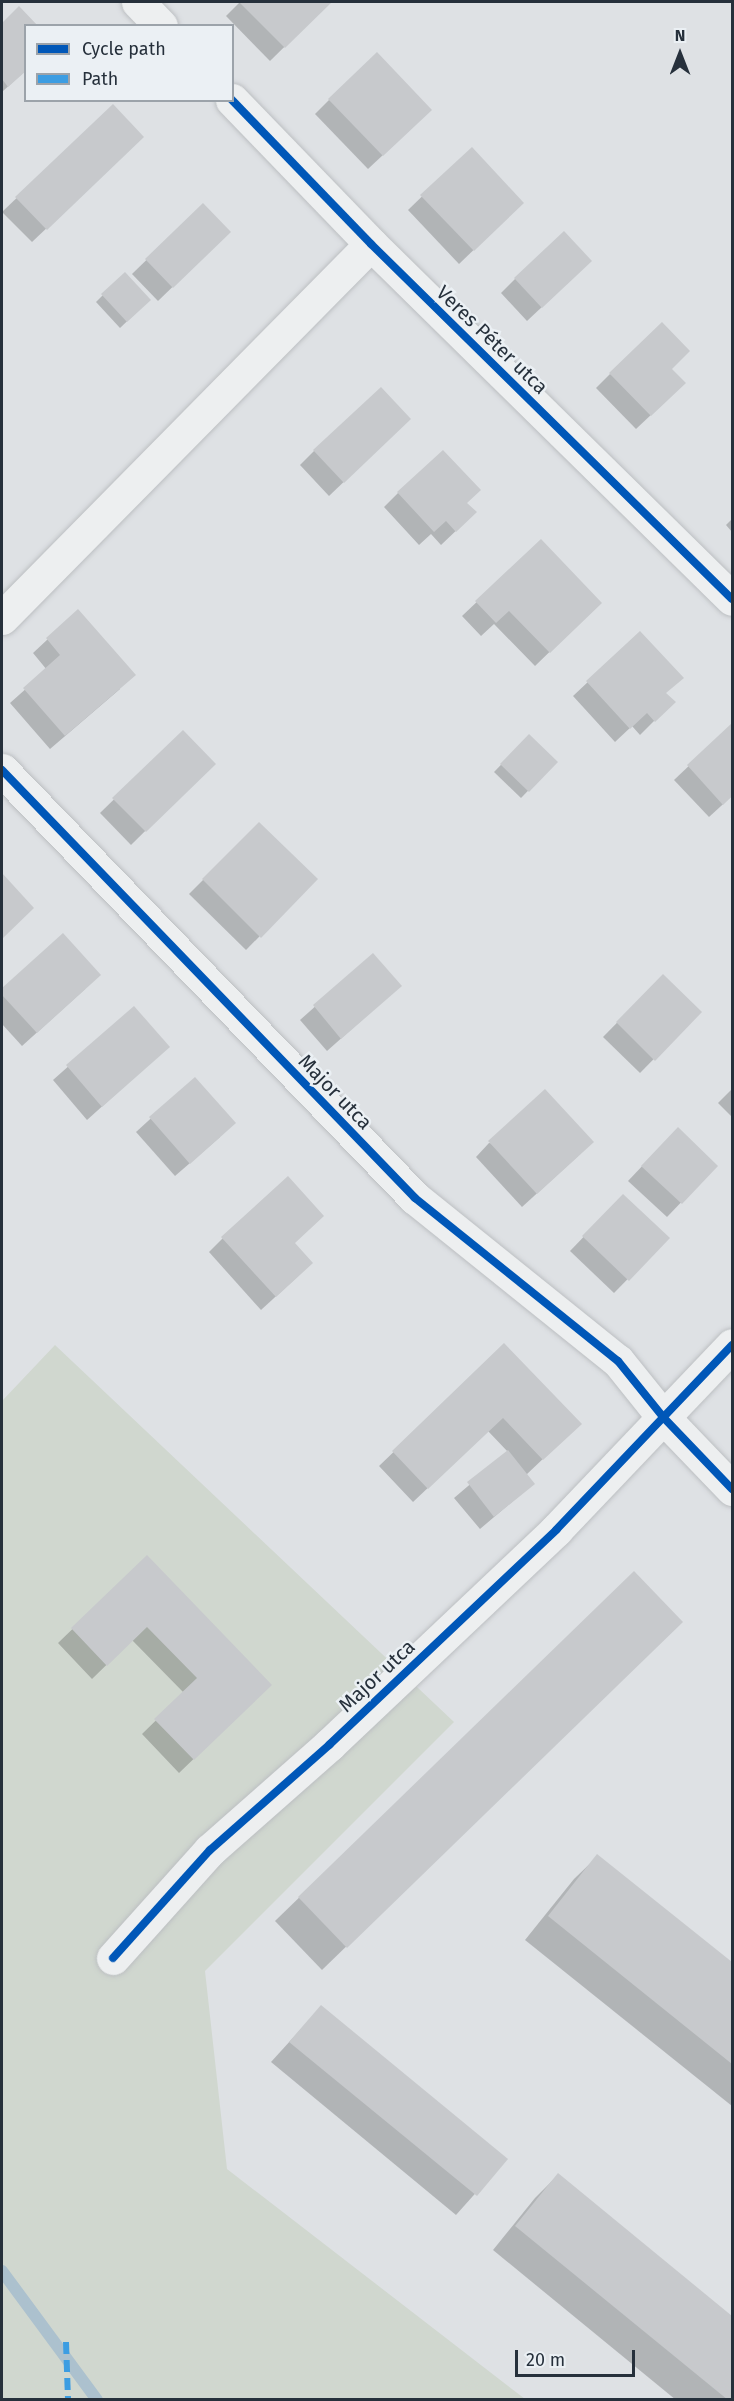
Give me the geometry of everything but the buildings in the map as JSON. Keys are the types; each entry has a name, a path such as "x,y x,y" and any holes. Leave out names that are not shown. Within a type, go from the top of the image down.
{"street":[{"path":"138,2 159,24"},
{"name":"Veres Péter utca","path":"234,102 371,244 732,599"},
{"path":"2,618 371,244"},
{"name":"Major utca","path":"2,770 414,1198 618,1361 663,1417 732,1489"},
{"path":"663,1417 732,1345"},
{"name":"Major utca","path":"113,1959 210,1850 329,1744 556,1530 663,1417"}],"shaded area":[{"path":"55,1345 454,1722 205,1971 227,2169 525,2399 2,2399 2,1401"}],"waterway":[{"path":"2,2271 97,2400"}],"marked path":[{"path":"66,2342 68,2400"}],"cycle path":[{"path":"234,102 371,244 732,599"},
{"path":"2,770 415,1198 618,1361 663,1417 732,1489"},
{"path":"113,1958 210,1850 329,1745 556,1530 732,1345"}]}
